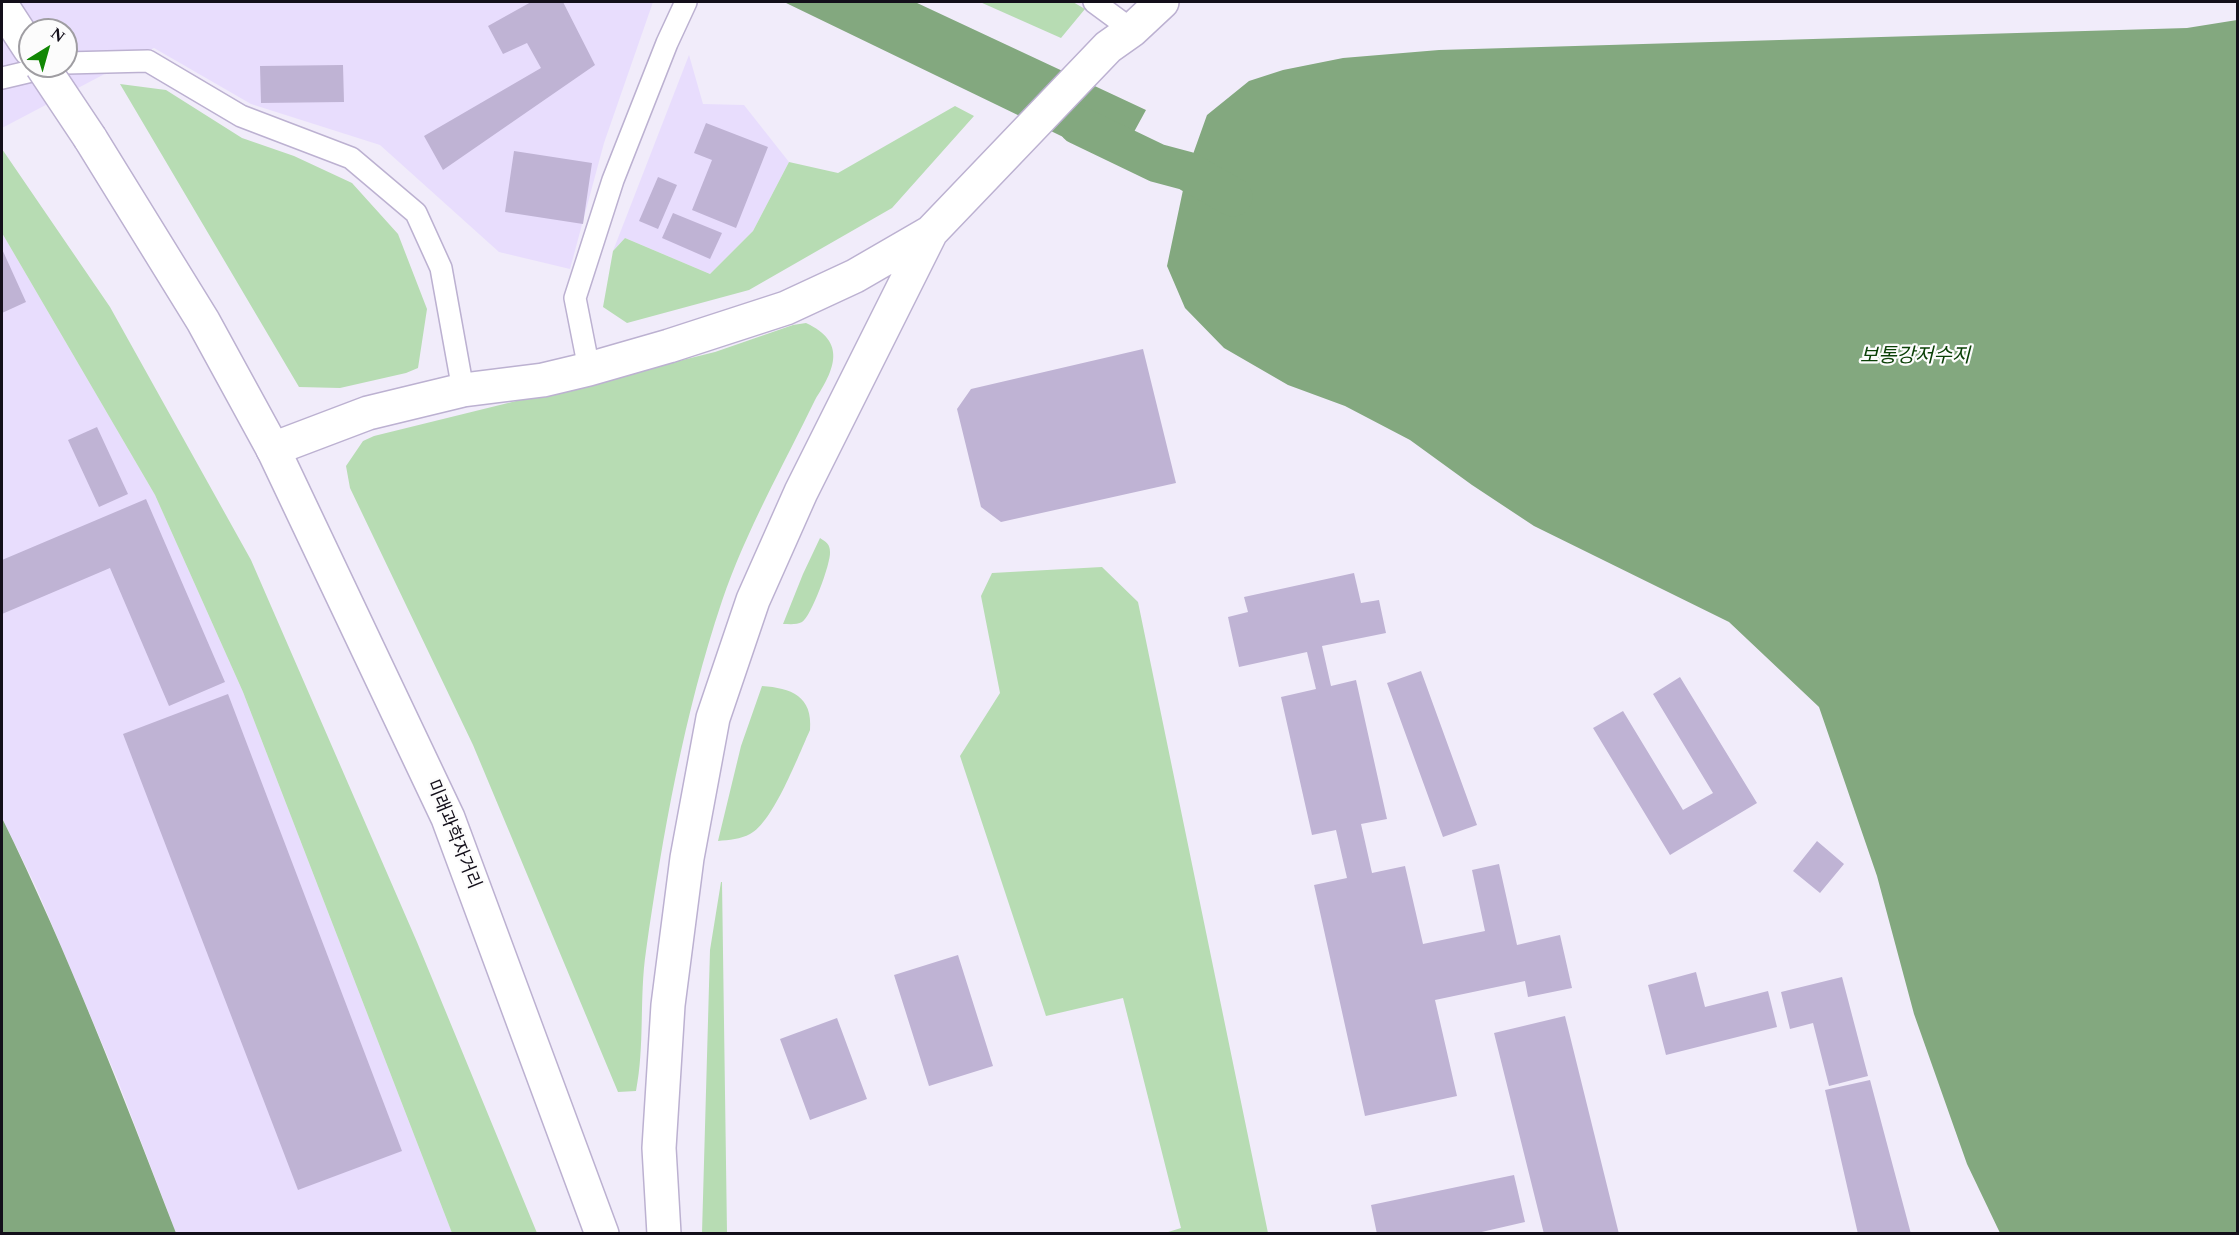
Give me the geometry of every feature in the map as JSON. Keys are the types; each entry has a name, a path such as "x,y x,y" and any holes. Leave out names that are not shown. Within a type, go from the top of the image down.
{"main road":[{"path":"273,449 369,413 463,390 543,380 589,369 786,308 855,276 931,232 1120,38 1162,2"},
{"path":"2,6 18,31"},
{"name":"미래과학자거리","path":"50,78 90,138 203,321 273,449 448,818 602,1233"},
{"path":"664,1233 659,1148 668,1005 687,858 713,718 753,600 796,503 931,232"}],"lane":[{"path":"589,369 575,298 613,180 686,2"},
{"path":"1094,2 1120,38"},
{"path":"78,63 148,61 241,116 351,158 416,213 441,267 463,390"},
{"path":"2,78 18,74"}],"shaded area":[{"path":"2,2 653,2 604,143 570,269 499,252 380,145 251,104 154,48 2,128"},
{"path":"980,2 1073,2 1085,9 1061,38"},
{"path":"689,55 703,104 744,105 789,162 753,231 710,274 625,238 613,251"},
{"path":"120,84 166,90 242,138 294,156 352,183 398,234 427,309 418,368 406,373 340,388 299,387"},
{"path":"955,106 974,116 892,208 749,290 627,323 603,307 613,251 625,238 710,274 753,231 789,162 838,173"},
{"path":"2,149 110,307 251,560 417,942 537,1233 452,1233 243,692 155,495 2,233"},
{"path":"2,233 155,495 243,692 452,1233 176,1233 118,1081 36,887 2,818"},
{"path":"806,323 819,330 828,339 832,348 832,367 742,549 722,601 696,687 676,774 646,951 636,1091 618,1092 473,745 350,488 346,466 363,441 374,436 715,352 793,325"},
{"path":"820,538 826,542 830,552 815,601 802,622 783,624 803,574"},
{"path":"1102,567 1138,602 1268,1233 1165,1233 1181,1228 1123,998 1046,1016 960,756 1000,693 981,596 992,573"},
{"path":"762,686 782,689 798,696 808,709 810,730 776,803 759,827 743,837 718,841 741,746"},
{"path":"721,882 727,1233 702,1233 710,950"}],"water":[{"path":"784,2 915,2 1146,110 1117,163"},
{"name":"보통강저수지","path":"2237,20 2237,1233 2000,1233 1967,1164 1914,1014 1877,876 1819,707 1729,622 1534,526 1410,440 1345,406 1288,385 1224,348 1185,308 1167,266 1187,171 1207,115 1249,81 1283,70 1343,58 1439,50 2187,28"},
{"path":"2,818 72,972 176,1233 2,1233"}],"building":[{"path":"531,2 563,2 595,65 443,170 424,136 541,68 527,43 503,54 488,26"},
{"path":"343,65 344,102 261,103 260,66"},
{"path":"706,123 768,147 736,228 692,210 712,160 694,153"},
{"path":"514,151 592,163 583,224 505,212"},
{"path":"658,177 677,185 658,229 639,221"},
{"path":"673,213 722,233 710,259 662,238"},
{"path":"2,249 26,302 2,313"},
{"path":"1143,349 1176,483 1001,522 981,507 957,409 971,389"},
{"path":"97,427 128,494 99,507 68,440"},
{"path":"146,499 225,682 169,706 110,568 2,614 2,560"},
{"path":"1354,573 1361,603 1379,600 1386,633 1322,646 1331,686 1356,680 1387,819 1361,824 1372,873 1405,866 1423,944 1485,931 1472,870 1499,864 1517,945 1560,935 1572,988 1528,997 1525,981 1435,1000 1457,1096 1365,1116 1314,885 1347,878 1336,830 1312,835 1281,697 1316,689 1307,652 1239,667 1228,617 1248,612 1244,597"},
{"path":"1421,671 1477,825 1443,837 1387,683"},
{"path":"1680,677 1757,803 1670,855 1593,728 1623,711 1683,810 1713,793 1653,694"},
{"path":"228,694 402,1151 298,1190 123,734"},
{"path":"1817,841 1844,864 1820,893 1793,871"},
{"path":"958,955 993,1066 929,1086 894,975"},
{"path":"1696,972 1705,1007 1768,991 1777,1027 1666,1055 1648,985"},
{"path":"1842,977 1868,1076 1829,1086 1813,1023 1790,1029 1781,992"},
{"path":"1565,1016 1619,1234 1544,1234 1494,1033"},
{"path":"837,1018 867,1099 810,1120 780,1039"},
{"path":"1870,1080 1911,1234 1858,1234 1825,1090"},
{"path":"1514,1175 1525,1222 1473,1234 1377,1234 1371,1205"}],"waterway":[{"path":"1078,125 1157,163 1187,171 1233,197"}]}
